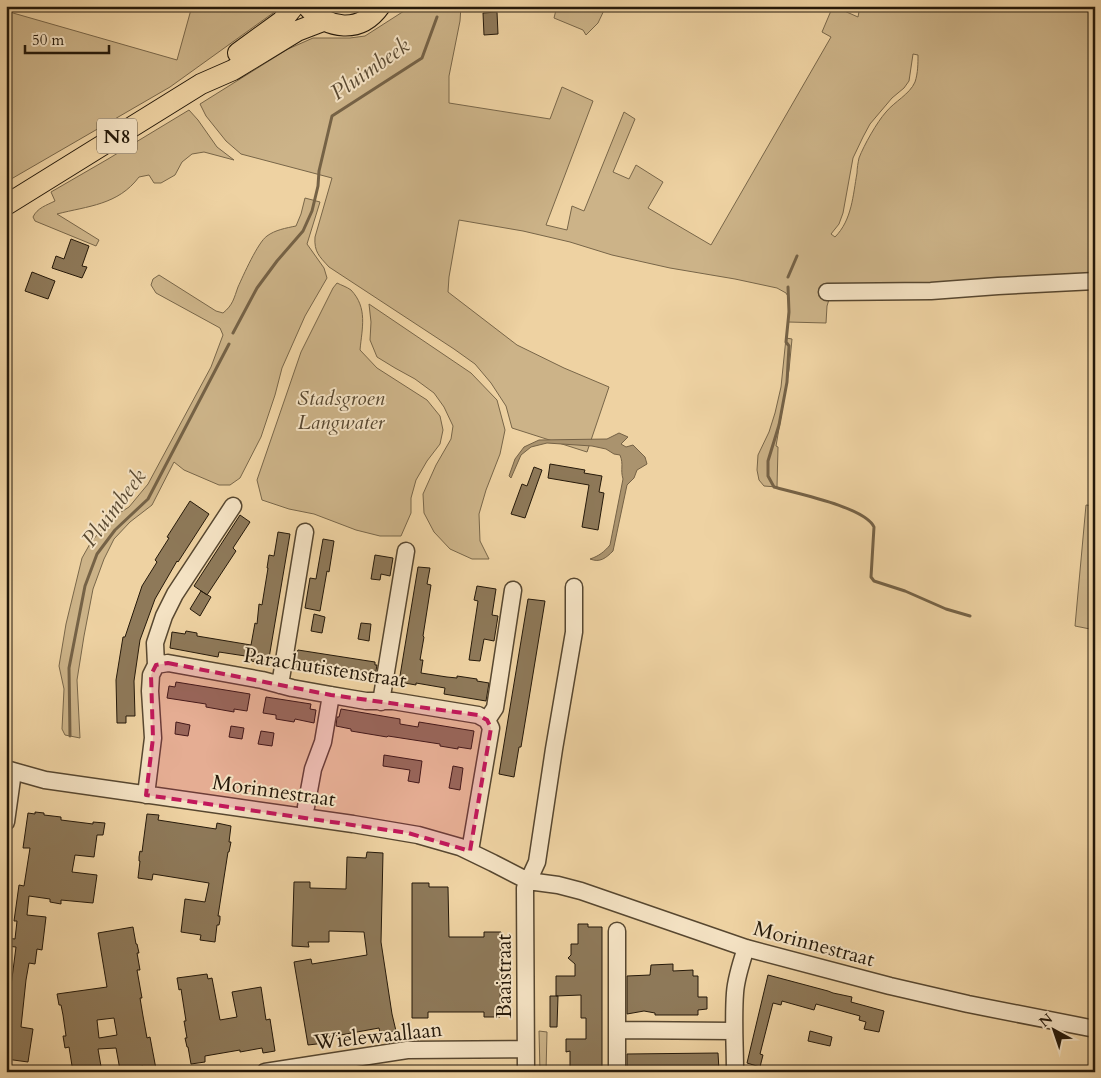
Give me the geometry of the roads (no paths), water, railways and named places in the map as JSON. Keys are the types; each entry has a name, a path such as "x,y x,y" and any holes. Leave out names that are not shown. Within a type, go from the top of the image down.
{"main road":[{"name":"N8","path":"201,84 231,58 282,20 294,6"},
{"path":"307,6 324,21"},
{"name":"N8","path":"6,205 201,84 233,70 297,31 324,21 335,25 358,23 384,8"}],"street":[{"path":"827,292 931,292 998,286 1095,281"},
{"path":"146,795 153,738 150,691 151,675 156,665 155,643 164,616 175,594 232,506"},
{"path":"280,685 305,532"},
{"path":"381,702 406,551"},
{"path":"528,881 537,862 574,632 574,588"},
{"path":"470,851 491,728 487,720 495,708 513,590"},
{"name":"Parachutistenstraat","path":"156,665 168,663 331,695 366,701 413,704 478,716 487,720"},
{"path":"306,807 313,769 323,742 331,695"},
{"path":"6,822 10,770"},
{"name":"Morinnestraat","path":"10,770 45,780 408,833 470,851 528,881 558,885 581,891 746,948 890,986 968,1004 1095,1029"},
{"name":"Baaistraat","path":"526,1072 525,888 528,881"},
{"path":"617,931 617,1072"},
{"path":"735,1072 733,1031 735,992 738,973 746,948"},
{"path":"618,1030 733,1031"},
{"name":"Wielewaallaan","path":"265,1072 408,1050 526,1049"}],"waterway":[{"name":"Pluimbeek","path":"233,333 257,288 303,231 312,211 332,116 422,58 437,17"},
{"path":"788,277 797,256"},
{"path":"788,287 789,312 786,342 789,346 787,382 779,425 768,461 768,476 774,487 812,497 858,513 874,527 871,577 874,581 905,591 946,609 970,616"},
{"name":"Pluimbeek","path":"70,736 69,668 85,586 97,554 115,530 148,499 229,344"}],"park label":[{"name":"Stadsgroen Langwater","path":"341,410"}]}
